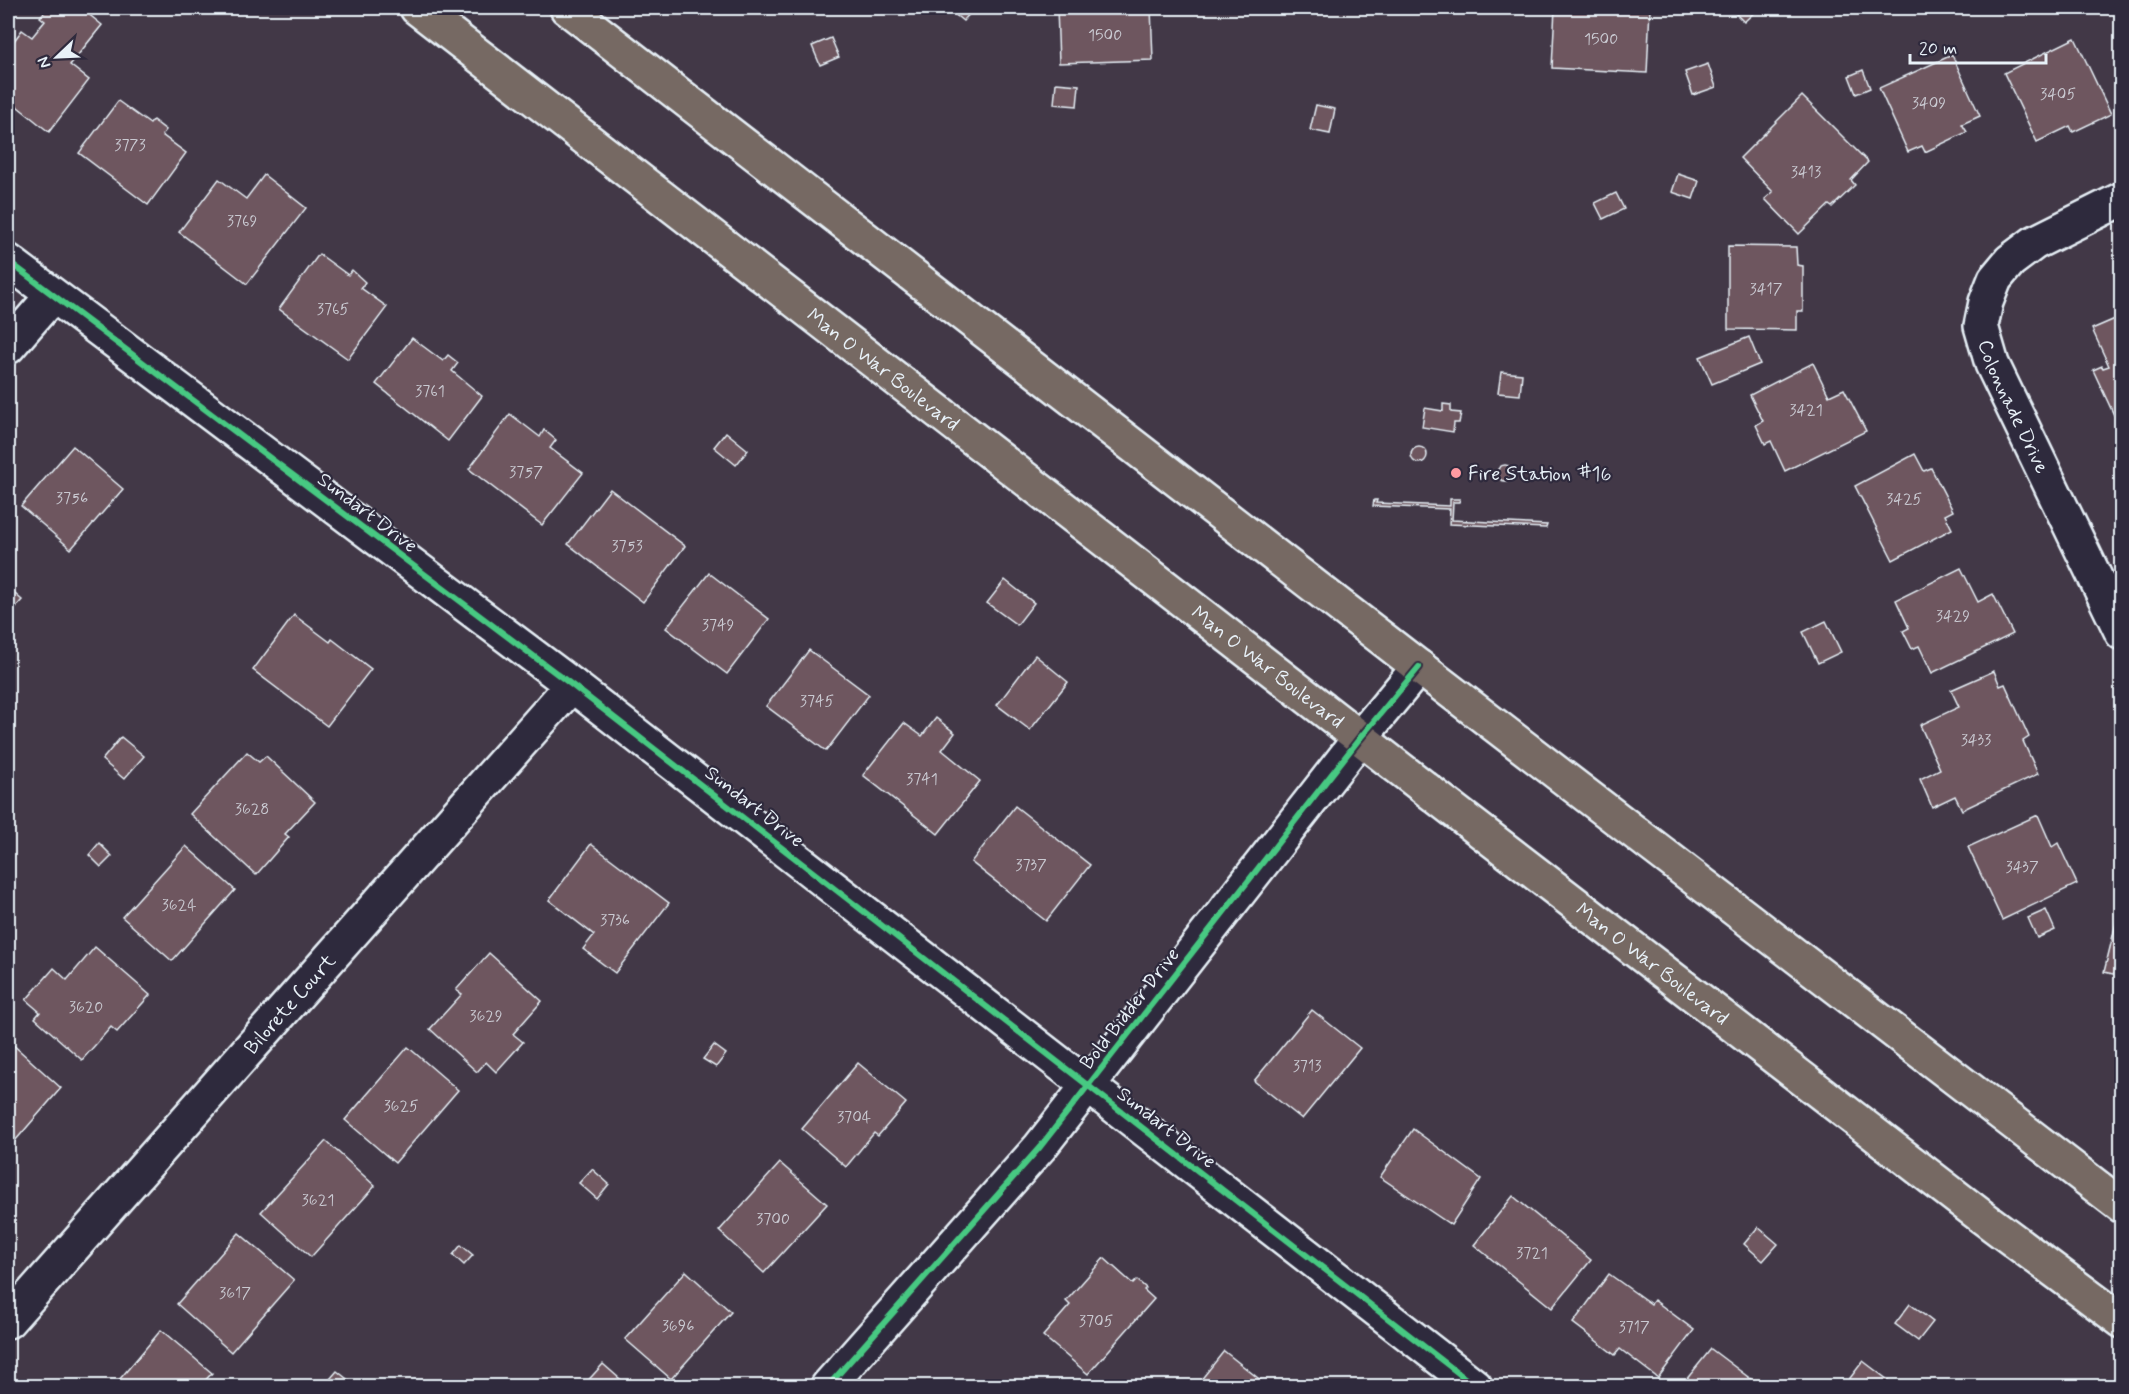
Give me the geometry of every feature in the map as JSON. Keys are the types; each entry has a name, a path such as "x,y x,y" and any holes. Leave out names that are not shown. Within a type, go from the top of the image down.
{"main road":[{"name":"Man O War Boulevard","path":"417,8 1360,738 2121,1322"},
{"path":"567,8 2121,1206"}],"street":[{"name":"Colonnade Drive","path":"2121,199 2034,243 2010,261 1995,279 1986,302 1982,326 1992,364 2121,633"},
{"name":"Sundart Drive","path":"8,261 572,685 1475,1386"},
{"path":"8,347 52,296"},
{"name":"Bold Bidder Drive","path":"828,1386 1040,1147 1360,738 1419,667"},
{"name":"Bilorete Court","path":"8,1321 572,685"}],"building":[{"path":"48,8 81,8 102,25 70,65 89,80 49,132 8,99 8,49 22,30 32,37 45,21 40,17"},
{"path":"947,8 975,8 963,21"},
{"path":"1057,8 1151,8 1153,60 1059,63"},
{"path":"1555,8 1650,8 1647,73 1552,68"},
{"path":"1730,8 1759,8 1744,22"},
{"path":"831,38 839,57 820,65 812,46"},
{"path":"2075,38 2111,114 2073,132 2070,126 2037,142 2004,73"},
{"path":"1952,55 1980,116 1962,124 1967,132 1925,152 1922,146 1908,152 1879,88"},
{"path":"1708,64 1716,87 1693,95 1685,72"},
{"path":"1863,70 1870,88 1856,94 1849,76"},
{"path":"1056,83 1079,85 1077,106 1054,104"},
{"path":"1802,96 1868,162 1851,180 1855,185 1832,207 1829,205 1799,234 1765,199 1773,192 1740,158"},
{"path":"118,101 150,124 153,120 166,130 162,135 186,153 148,205 79,153"},
{"path":"1316,105 1335,109 1330,134 1310,130"},
{"path":"1678,174 1699,181 1693,199 1672,192"},
{"path":"264,175 306,208 247,284 179,232 219,179 246,199"},
{"path":"1616,193 1624,209 1603,219 1595,203"},
{"path":"1728,246 1796,247 1797,265 1803,266 1803,311 1797,311 1797,330 1728,329"},
{"path":"319,254 348,275 352,270 365,282 361,288 387,307 348,359 279,309"},
{"path":"2122,316 2122,412 2114,415 2093,370 2109,366 2092,329"},
{"path":"1749,337 1760,364 1712,384 1700,357"},
{"path":"412,338 443,361 448,355 458,363 452,371 482,396 448,441 376,384"},
{"path":"1813,363 1829,396 1844,389 1866,431 1785,471 1771,441 1765,444 1756,425 1763,421 1750,395"},
{"path":"1501,372 1522,374 1520,395 1498,393"},
{"path":"1443,404 1451,405 1451,412 1461,413 1459,423 1454,423 1453,432 1422,427 1425,408 1443,411"},
{"path":"510,414 540,437 544,430 556,440 550,448 583,473 542,525 469,469"},
{"path":"726,432 748,450 736,465 714,447"},
{"path":"73,446 123,489 71,549 21,506"},
{"path":"1419,447 1427,455 1419,463 1411,455"},
{"path":"1915,454 1924,471 1931,468 1953,511 1945,515 1952,529 1893,560 1855,486"},
{"path":"1505,465 1513,473 1505,481 1497,473"},
{"path":"610,489 685,546 643,602 568,544"},
{"path":"1450,499 1460,499 1459,502 1453,502 1452,520 1547,525 1546,528 1449,524 1450,509 1373,506 1374,500 1377,500 1376,503 1450,506"},
{"path":"1961,568 1978,602 1993,594 2013,634 1932,673 1919,646 1912,649 1903,631 1909,628 1896,600"},
{"path":"709,573 769,619 727,674 666,628"},
{"path":"1005,580 1034,603 1017,625 987,603"},
{"path":"8,588 22,600 8,616"},
{"path":"294,615 330,642 332,639 371,669 327,726 253,670"},
{"path":"1826,621 1841,652 1818,663 1803,632"},
{"path":"809,650 869,695 826,751 766,706"},
{"path":"1035,655 1068,682 1030,730 997,705"},
{"path":"1994,671 2000,686 2005,684 2029,737 2023,741 2038,774 1962,810 1955,796 1932,807 1920,779 1940,769 1920,725 1959,707 1951,690"},
{"path":"936,718 955,733 942,750 980,781 938,834 863,775 904,723 922,736"},
{"path":"121,737 144,756 124,779 102,760"},
{"path":"247,752 259,762 266,756 315,802 285,834 289,837 256,875 190,814"},
{"path":"1015,806 1090,865 1046,921 971,862"},
{"path":"2038,815 2052,847 2058,843 2077,884 2002,920 1968,847"},
{"path":"99,843 112,856 101,867 89,855"},
{"path":"591,844 669,903 615,973 583,949 594,935 549,900"},
{"path":"186,846 235,890 172,961 122,917"},
{"path":"2122,904 2122,976 2104,972"},
{"path":"2046,910 2055,930 2037,938 2028,918"},
{"path":"95,947 150,995 117,1032 111,1027 82,1060 35,1018 40,1012 26,1000 54,968 67,980"},
{"path":"489,953 542,1001 513,1034 523,1042 496,1072 486,1062 477,1072 430,1029 462,994 456,990"},
{"path":"1312,1010 1360,1048 1302,1119 1254,1081"},
{"path":"10,1042 61,1088 8,1149 8,1045"},
{"path":"714,1045 726,1054 716,1067 703,1059"},
{"path":"408,1047 458,1090 395,1163 345,1120"},
{"path":"858,1063 906,1103 878,1136 874,1133 846,1167 802,1129"},
{"path":"1413,1129 1481,1179 1451,1225 1380,1177"},
{"path":"326,1141 375,1186 311,1257 261,1212"},
{"path":"780,1163 827,1204 764,1273 719,1231"},
{"path":"592,1169 609,1184 597,1199 579,1183"},
{"path":"1513,1196 1591,1260 1552,1308 1474,1245"},
{"path":"1758,1227 1778,1244 1763,1261 1744,1244"},
{"path":"239,1233 294,1280 231,1352 177,1304"},
{"path":"461,1245 473,1255 464,1265 453,1255"},
{"path":"1104,1258 1133,1284 1137,1280 1154,1299 1088,1374 1043,1336 1070,1305 1066,1301"},
{"path":"686,1271 731,1312 671,1379 625,1339"},
{"path":"1609,1274 1651,1304 1654,1300 1694,1330 1658,1378 1620,1349 1615,1355 1573,1323"},
{"path":"1910,1304 1933,1322 1918,1341 1895,1324"},
{"path":"161,1330 212,1373 200,1386 114,1386"},
{"path":"1711,1349 1760,1386 1681,1386"},
{"path":"1224,1351 1268,1386 1196,1386"},
{"path":"1863,1361 1896,1386 1844,1386"},
{"path":"603,1364 628,1386 583,1386"},
{"path":"337,1371 356,1386 324,1386"}],"cycle path":[{"path":"8,261 572,685 1475,1386"},
{"path":"828,1386 1040,1147 1360,738 1419,667"}],"place":[{"name":"Fire Station #16","path":"1456,473"}]}
